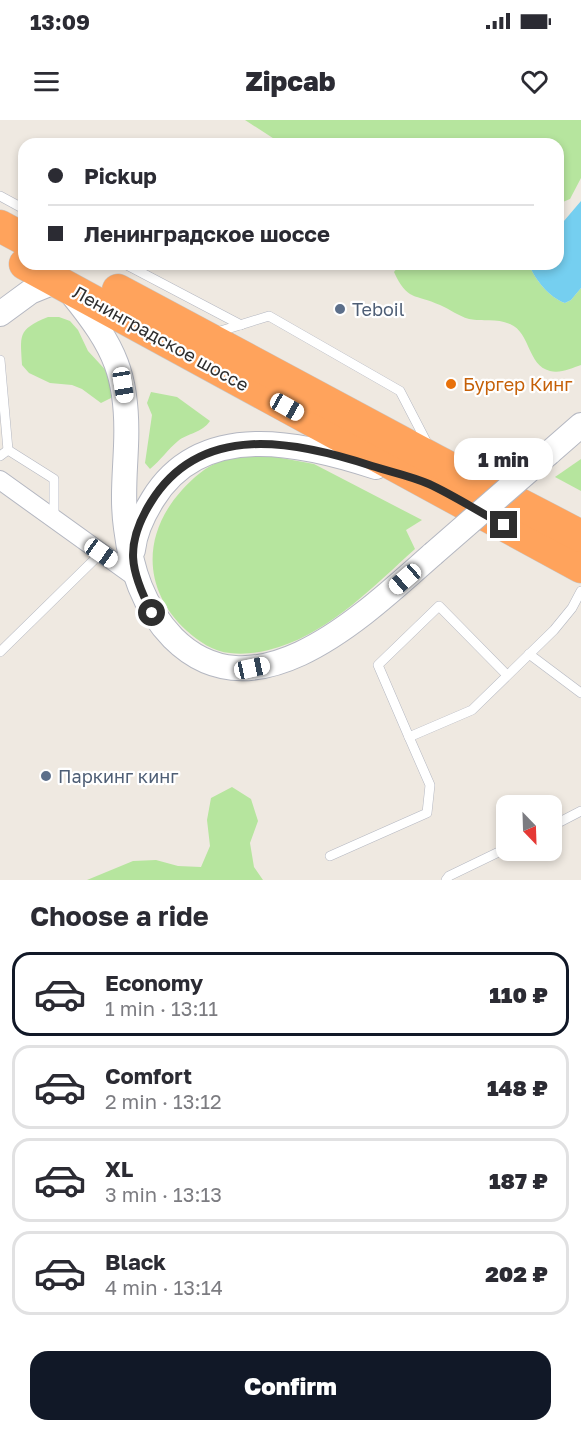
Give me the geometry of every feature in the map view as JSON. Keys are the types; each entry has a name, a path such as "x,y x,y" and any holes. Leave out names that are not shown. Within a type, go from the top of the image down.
{"highway":[{"path":"0,226 18,236"},
{"name":"Ленинградское шоссе","path":"0,251 18,261"},
{"name":"Ленинградское шоссе","path":"42,270 204,336 432,472 581,567"},
{"name":"Ленинградское шоссе","path":"64,277 432,472 581,536"}],"street":[{"path":"0,314 30,292 64,277 99,328 111,349 123,385 126,423 124,512 134,569 152,613 181,645 203,660 232,667 252,668 277,663 323,642 377,603 581,425"},
{"path":"134,569 134,539 142,516 160,487 192,461 211,452 253,443 311,448 432,472"},
{"path":"0,480 101,553 134,569"}],"lane":[{"path":"0,196 18,206"},
{"path":"136,270 241,325"},
{"path":"204,336 269,316 400,391 432,472"},
{"path":"0,360 8,450"},
{"path":"0,456 8,450"},
{"path":"8,450 54,479 54,519"},
{"path":"0,652 101,553"},
{"path":"409,737 472,710 560,622 572,608 581,591"},
{"path":"330,856 427,813 430,785 378,665 439,606 507,675"},
{"path":"529,654 581,693"},
{"path":"562,821 581,811"},
{"path":"446,880 449,876 496,853"}],"green space":[{"path":"245,120 581,120 581,178 570,199 564,202 564,138 273,138"},
{"path":"396,270 532,270 543,287 559,301 565,303 571,300 581,288 581,365 554,372 543,368 533,356 517,328 500,321 469,319 412,295 403,288 394,272"},
{"path":"48,317 59,317 70,321 78,330 88,351 111,376 113,387 111,398 101,403 82,389 72,385 50,383 29,373 22,365 21,340 25,330"},
{"path":"151,392 177,397 210,421 203,428 178,441 150,469 145,463 152,415 147,403"},
{"path":"276,457 314,464 422,520 406,530 415,549 352,605 317,630 273,649 255,653 236,654 218,651 201,642 172,615 155,580 154,543 169,507 182,490 205,469 235,458"},
{"path":"581,459 581,491 555,477"},
{"path":"232,787 251,799 258,821 250,843 254,867 263,880 87,880 133,861 156,860 178,866 201,867 210,846 207,820 211,798"}],"water":[{"path":"581,201 581,288 571,300 565,303 559,301 543,287 532,270 564,270 564,221"}],"place":[{"name":"Teboil","path":"340,309"},
{"name":"Бургер Кинг","path":"451,384"},
{"name":"Паркинг кинг","path":"46,776"}],"route":[{"path":"152,613 135,576 132,562 134,539 142,516 160,487 176,472 211,452 232,446 253,443 281,444 339,455 428,484 504,525"}]}
